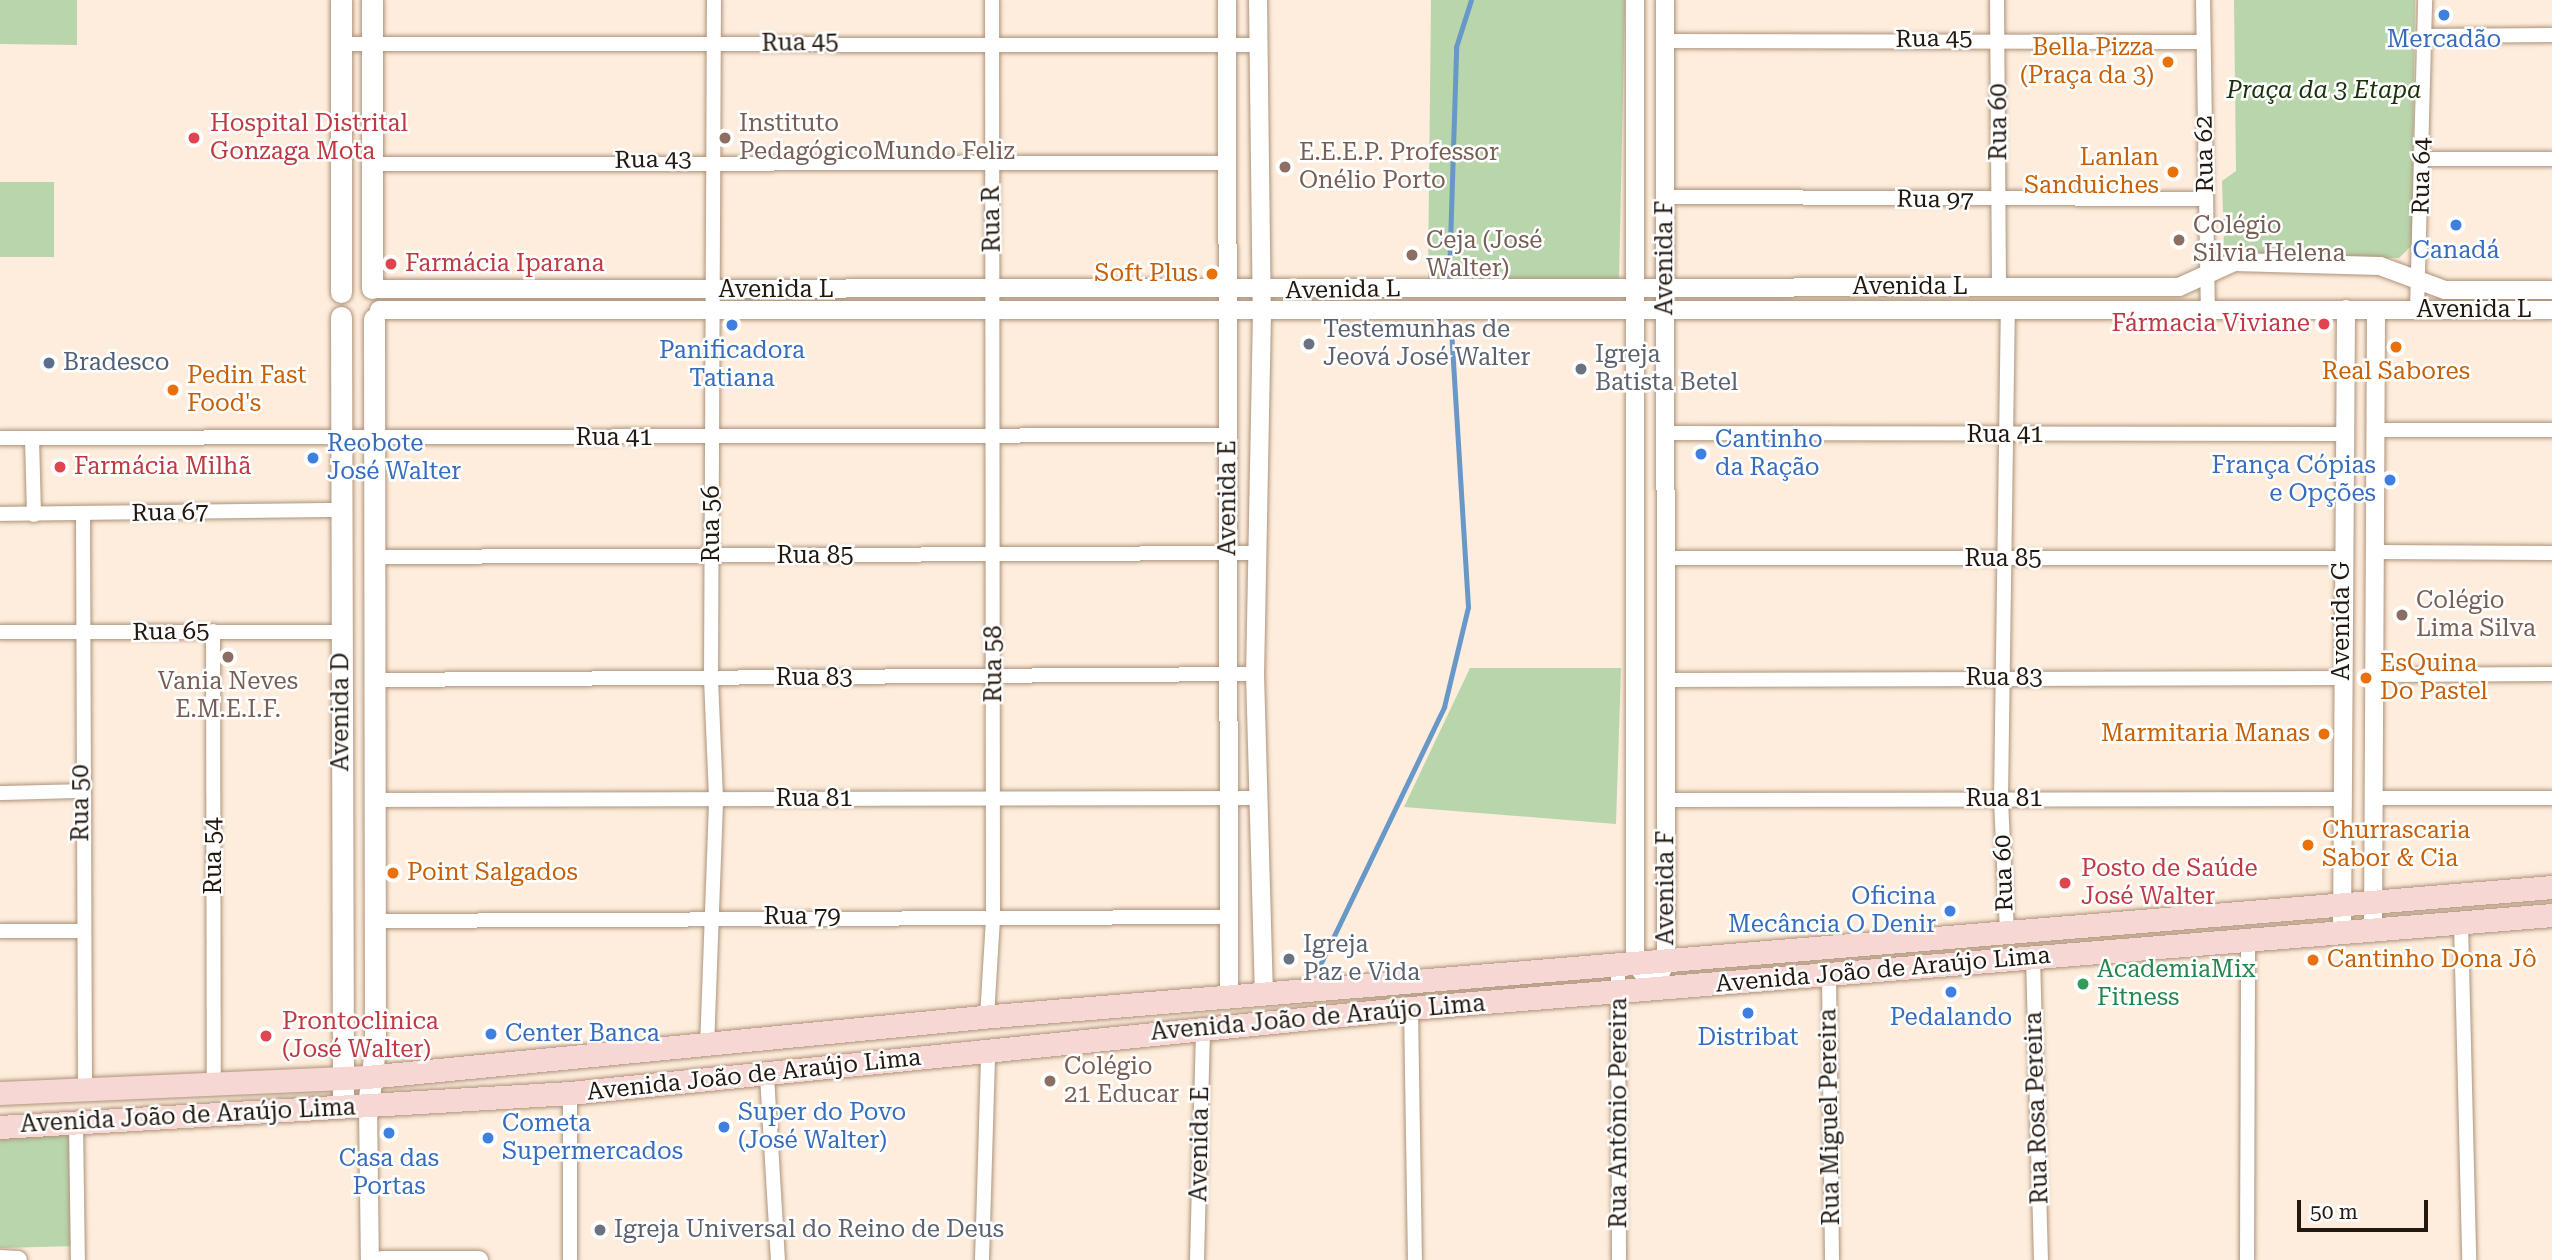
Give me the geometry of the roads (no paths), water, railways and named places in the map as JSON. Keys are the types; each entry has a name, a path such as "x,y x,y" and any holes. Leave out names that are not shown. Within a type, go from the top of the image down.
{"main road":[{"path":"341,0 341,317 359,326 377,315 373,288 372,0"},
{"path":"341,292 358,283 373,288"},
{"name":"Avenida D","path":"368,1106 367,1077 375,1048 372,921 372,557 377,315"},
{"name":"Avenida D","path":"341,317 343,1107"},
{"name":"Avenida João de Araújo Lima","path":"0,1093 367,1077 707,1048 988,1017 1229,996 2552,887"},
{"name":"Avenida João de Araújo Lima","path":"0,1127 570,1093 767,1076 1410,1008 2552,915"},
{"path":"1974,934 1975,961"},
{"path":"1925,939 1927,966"}],"street":[{"name":"Rua 56","path":"707,1048 715,916 716,799 711,679 713,289 718,159 713,44 714,0"},
{"name":"Rua R","path":"992,0 993,312"},
{"name":"Avenida E","path":"1227,0 1230,311 1229,996"},
{"name":"Avenida E","path":"1258,0 1262,312 1255,674 1256,797 1264,993"},
{"name":"Avenida F","path":"1635,0 1627,965 1654,989 1666,961 1665,0"},
{"name":"Rua 60","path":"1997,0 1998,287"},
{"name":"Rua 62","path":"2203,0 2208,307"},
{"name":"Rua 64","path":"2417,310 2420,280 2425,0"},
{"path":"2424,36 2552,35"},
{"name":"Rua 45","path":"1665,41 1999,38 2203,42"},
{"name":"Rua 45","path":"341,44 713,44 992,40 1258,45"},
{"name":"Rua 43","path":"372,164 718,159 1228,163"},
{"path":"2422,159 2552,159"},
{"name":"Rua 97","path":"1665,197 1999,201 2205,199"},
{"name":"Avenida L","path":"373,288 1261,291 1634,287 2179,287 2207,277 2234,262 2380,266 2445,290 2552,289"},
{"path":"2035,310 2036,287"},
{"name":"Avenida L","path":"377,315 713,309 993,312 2008,311 2208,307 2375,311 2552,310"},
{"name":"Avenida G","path":"2342,932 2342,558 2346,309"},
{"name":"Rua 60","path":"2007,932 2001,799 2008,311"},
{"name":"Avenida G","path":"2374,930 2377,675 2375,311"},
{"name":"Rua 58","path":"988,1017 993,918 993,312"},
{"path":"2375,430 2552,430"},
{"name":"Rua 41","path":"1664,433 2346,434"},
{"name":"Rua 41","path":"0,438 993,439 1228,435"},
{"path":"32,438 34,515"},
{"name":"Rua 67","path":"0,514 341,510"},
{"name":"Rua 50","path":"83,515 80,791 85,1090"},
{"path":"2376,552 2552,554"},
{"name":"Rua 85","path":"372,557 1228,556 1257,553"},
{"name":"Rua 85","path":"1665,558 2342,558"},
{"name":"Rua 54","path":"213,631 214,1082"},
{"name":"Rua 65","path":"0,632 341,632"},
{"name":"Rua 83","path":"372,680 994,678 1255,674"},
{"path":"2377,675 2552,674"},
{"name":"Rua 83","path":"1667,680 2342,678"},
{"path":"0,793 80,791"},
{"name":"Rua 81","path":"372,800 993,800 1256,797"},
{"path":"2375,798 2552,799"},
{"name":"Rua 81","path":"1665,800 2343,799"},
{"name":"Rua 79","path":"372,921 715,916 1231,917"},
{"path":"2461,923 2469,1260"},
{"path":"0,931 83,931"},
{"path":"2247,1260 2248,940"},
{"name":"Rua Rosa Pereira","path":"2033,956 2041,1260"},
{"name":"Rua Antônio Pereira","path":"1619,1260 1619,992 1627,965"},
{"name":"Rua Miguel Pereira","path":"1829,974 1832,1260"},
{"path":"1410,1008 1415,1260"},
{"name":"Avenida E","path":"1197,1260 1203,1028"},
{"path":"982,1260 988,1052"},
{"path":"767,1076 778,1260"},
{"path":"570,1093 570,1260"},
{"path":"368,1106 370,1260"},
{"path":"76,1123 78,1260"},
{"path":"0,1259 18,1260"},
{"path":"382,1260 479,1260"}],"waterway":[{"path":"1449,276 1456,47 1471,0"},
{"path":"1318,969 1444,707 1468,607 1451,331"}],"place":[{"name":"Mercadão","path":"2444,15"},
{"name":"Bella Pizza (Praça da 3)","path":"2168,62"},
{"name":"Hospital Distrital Gonzaga Mota","path":"194,138"},
{"name":"Instituto PedagógicoMundo Feliz","path":"725,138"},
{"name":"E.E.E.P. Professor Onélio Porto","path":"1285,167"},
{"name":"Lanlan Sanduiches","path":"2173,172"},
{"name":"Canadá","path":"2456,225"},
{"name":"Colégio Silvia Helena","path":"2179,240"},
{"name":"Ceja (José Walter)","path":"1412,255"},
{"name":"Farmácia Iparana","path":"391,264"},
{"name":"Soft Plus","path":"1212,274"},
{"name":"Fármacia Viviane","path":"2324,324"},
{"name":"Panificadora Tatiana","path":"732,325"},
{"name":"Testemunhas de Jeová José Walter","path":"1309,344"},
{"name":"Real Sabores","path":"2396,347"},
{"name":"Bradesco","path":"49,363"},
{"name":"Igreja Batista Betel","path":"1581,369"},
{"name":"Pedin Fast Food's","path":"173,390"},
{"name":"Cantinho da Ração","path":"1701,454"},
{"name":"Reobote José Walter","path":"313,458"},
{"name":"Farmácia Milhã","path":"60,467"},
{"name":"França Cópias e Opções","path":"2390,480"},
{"name":"Colégio Lima Silva","path":"2402,615"},
{"name":"Vania Neves E.M.E.I.F.","path":"228,657"},
{"name":"EsQuina Do Pastel","path":"2366,678"},
{"name":"Marmitaria Manas","path":"2324,734"},
{"name":"Churrascaria Sabor & Cia","path":"2308,845"},
{"name":"Point Salgados","path":"393,873"},
{"name":"Posto de Saúde José Walter","path":"2065,883"},
{"name":"Oficina Mecância O Denir","path":"1950,911"},
{"name":"Igreja Paz e Vida","path":"1289,959"},
{"name":"Cantinho Dona Jô","path":"2313,960"},
{"name":"AcademiaMix Fitness","path":"2083,984"},
{"name":"Pedalando","path":"1951,992"},
{"name":"Distribat","path":"1748,1013"},
{"name":"Center Banca","path":"491,1034"},
{"name":"Prontoclinica (José Walter)","path":"266,1036"},
{"name":"Colégio 21 Educar","path":"1050,1081"},
{"name":"Super do Povo (José Walter)","path":"724,1127"},
{"name":"Casa das Portas","path":"389,1133"},
{"name":"Cometa Supermercados","path":"488,1138"},
{"name":"Igreja Universal do Reino de Deus","path":"600,1230"}],"park label":[{"name":"Praça da 3 Etapa","path":"2324,91"}]}
